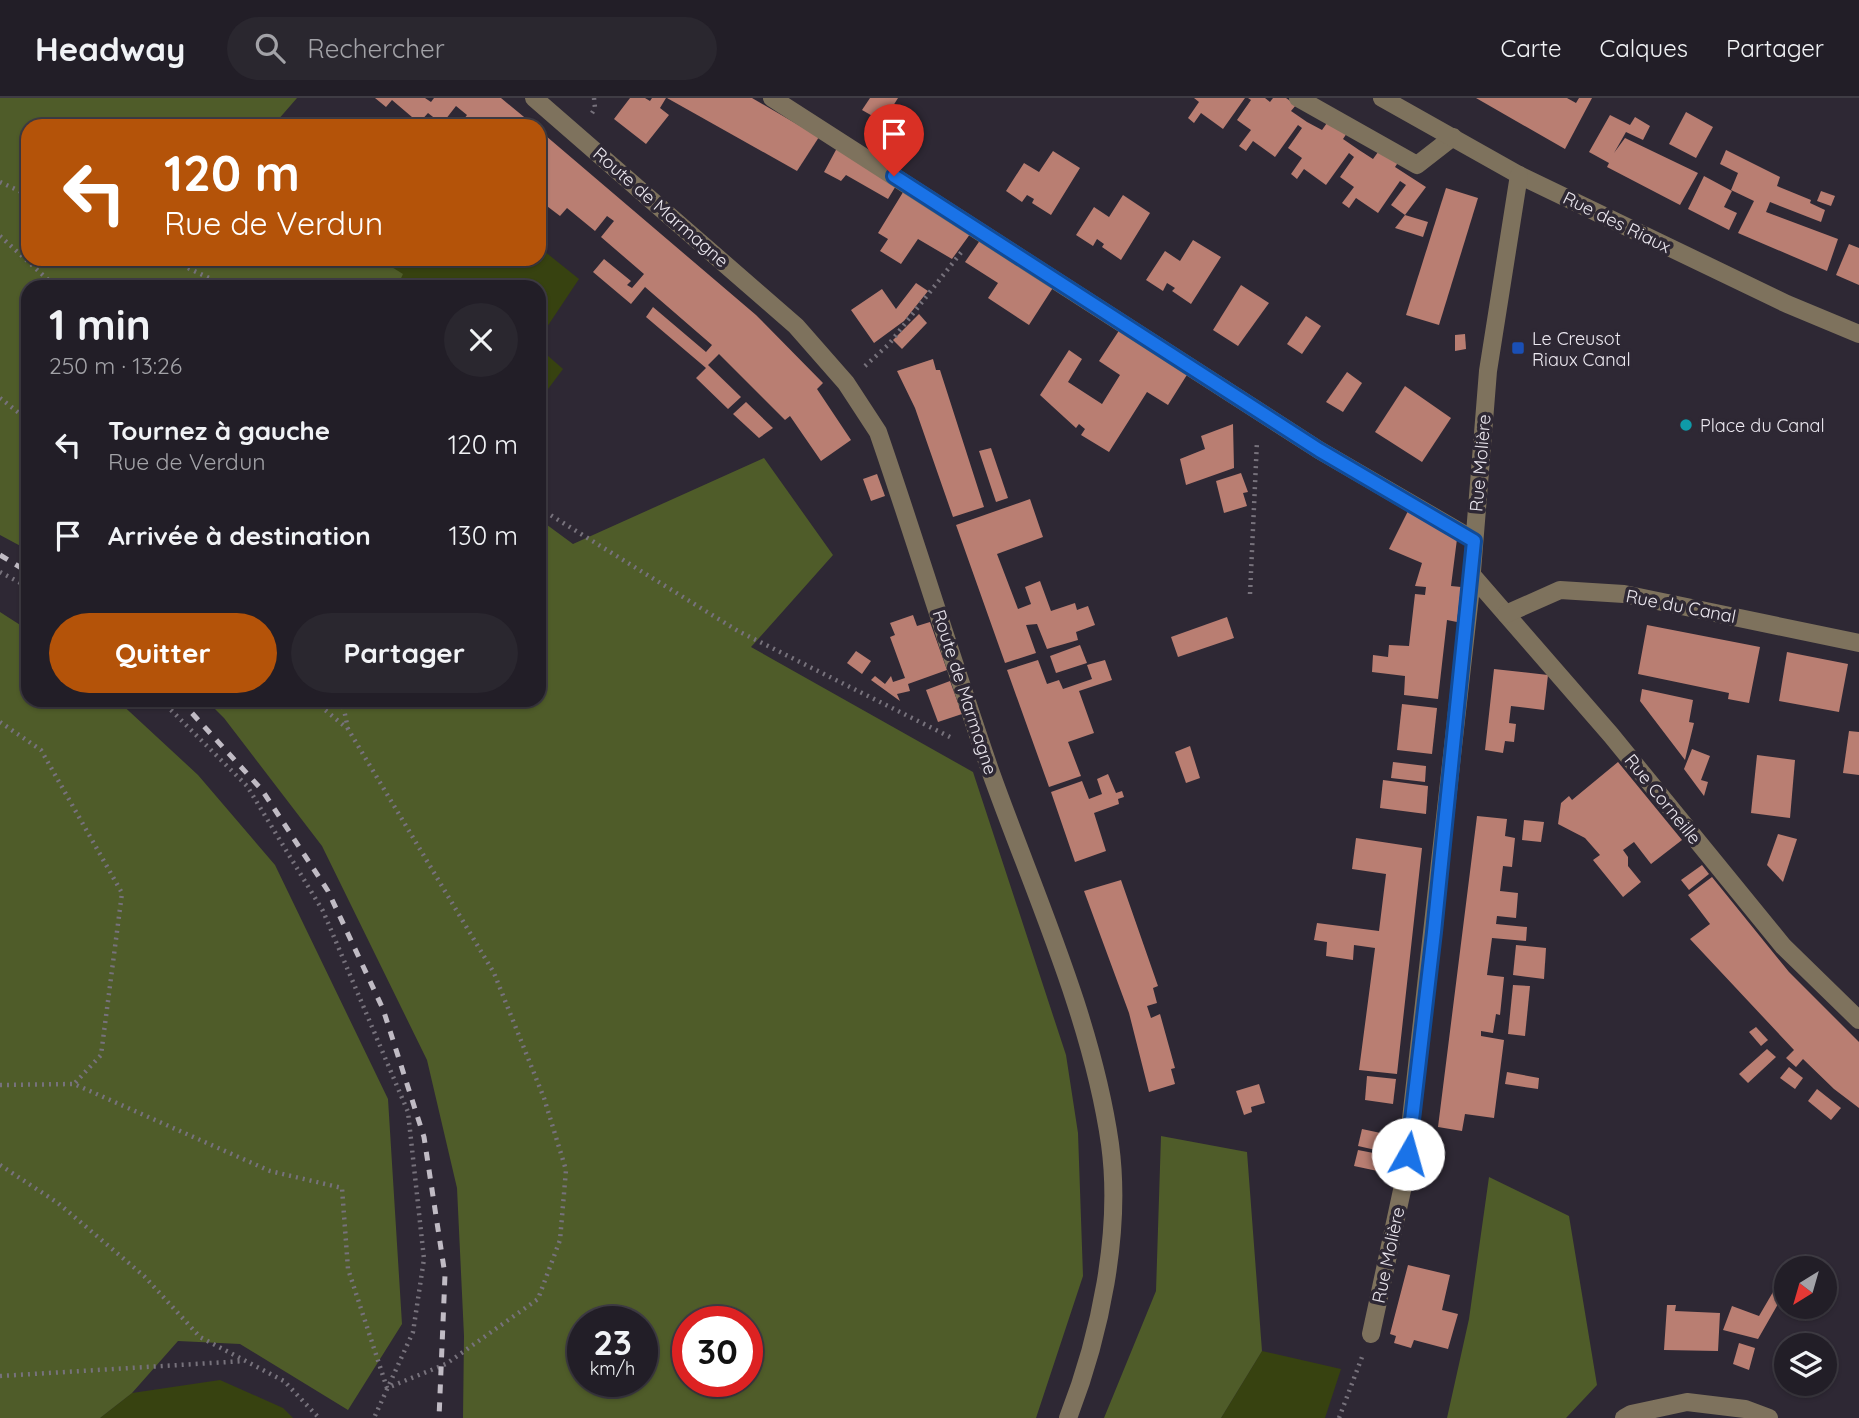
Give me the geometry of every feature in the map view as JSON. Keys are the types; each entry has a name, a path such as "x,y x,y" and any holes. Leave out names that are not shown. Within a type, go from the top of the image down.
{"street":[{"name":"Route de Marmagne","path":"534,98 796,326 846,383 878,432 985,755 1087,1039 1110,1145 1112,1212 1101,1311 1068,1418"},
{"path":"772,98 1259,412 1474,541"},
{"path":"1298,98 1417,165 1453,137"},
{"name":"Rue des Riaux","path":"1382,98 1519,175 1787,304 1859,334"},
{"name":"Rue Molière","path":"1371,1334 1404,1181 1472,574 1488,371 1519,175"},
{"name":"Rue Corneille","path":"1472,574 1611,735 1783,946 1859,1020"},
{"name":"Rue du Canal","path":"1506,614 1560,590 1624,594 1859,643"},
{"path":"1624,1418 1631,1413 1687,1402 1745,1409 1769,1418"}],"path":[{"path":"0,182 21,192"},
{"path":"846,383 890,344 977,230"},
{"path":"0,236 21,255"},
{"path":"33,266 48,280"},
{"path":"184,266 213,280"},
{"path":"0,398 21,414"},
{"path":"1250,594 1259,412"},
{"path":"546,512 738,631 985,755"},
{"path":"0,572 21,583"},
{"path":"168,707 247,786 323,911 408,1112 424,1259 413,1332 374,1418"},
{"path":"321,707 348,729"},
{"path":"343,707 348,729 494,973 544,1098 566,1170 560,1240 538,1299 446,1364 387,1388"},
{"path":"0,722 41,750 122,893 101,1055 74,1084"},
{"path":"0,1085 74,1084 270,1171 342,1188 348,1269 387,1388"},
{"path":"0,1165 58,1203 144,1276 200,1337 284,1381 319,1418"},
{"path":"1339,1418 1371,1334"},
{"path":"0,1376 244,1361"}],"green space":[{"path":"0,98 297,98 279,119 21,119 21,266 390,266 403,274 400,280 21,280 21,546 0,535"},
{"path":"546,253 579,279 546,328 546,280 400,280 402,274 390,266 546,266"},
{"path":"546,354 563,369 546,392"},
{"path":"764,458 833,555 751,647 973,772 1066,1055 1078,1133 1083,1276 1036,1418 463,1418 464,1336 457,1188 427,1060 322,846 213,707 546,707 546,524 573,544"},
{"path":"0,612 21,626 21,707 125,707 198,775 275,865 388,1099 402,1324 348,1410 240,1344 178,1341 132,1393 100,1418 0,1418"},
{"path":"1161,1136 1247,1152 1262,1351 1221,1418 1104,1418 1156,1291"},
{"path":"1489,1177 1569,1216 1597,1385 1566,1418 1447,1418 1469,1319"},
{"path":"1262,1351 1341,1369 1325,1418 1221,1418"},
{"path":"220,1380 283,1408 293,1418 100,1418 132,1393"}],"building":[{"path":"375,98 425,98 431,102 434,98 501,98 526,119 464,119 467,115 456,106 446,119 436,119 428,113 423,119 414,119 392,100 386,107"},
{"path":"630,98 645,98 650,101 652,98 666,98 660,108 669,115 646,144 614,119"},
{"path":"667,98 752,98 819,137 797,171"},
{"path":"870,98 898,98 883,122 862,110"},
{"path":"1194,98 1245,98 1223,129 1201,113 1194,123 1188,118 1199,102"},
{"path":"1248,98 1265,98 1270,102 1273,98 1286,98 1296,105 1291,111 1307,122 1322,130 1329,120 1347,133 1343,139 1373,159 1381,148 1399,161 1395,167 1426,187 1405,215 1391,205 1406,185 1400,181 1378,213 1356,198 1349,208 1342,203 1354,187 1340,177 1354,157 1349,153 1326,185 1304,169 1297,179 1291,174 1302,158 1288,148 1302,128 1298,125 1275,157 1253,141 1246,151 1239,146 1251,130 1237,120 1251,100"},
{"path":"1476,98 1567,98 1576,103 1579,98 1592,98 1565,149"},
{"path":"1686,112 1713,127 1696,158 1669,144"},
{"path":"1610,115 1630,125 1635,117 1650,126 1643,140 1626,132 1614,153 1625,138 1698,173 1680,205 1607,167 1609,163 1589,152"},
{"path":"546,136 756,315 823,383 817,389 851,440 821,461 790,416 785,420 719,354 708,365 741,397 728,409 696,378 706,368 646,317 653,307 706,352 712,345 645,287 631,304 593,272 604,259 631,281 627,285 632,288 644,274 601,237 614,221 607,216 595,231 567,208 560,216 546,205"},
{"path":"837,148 897,184 888,199 846,175 841,181 824,172"},
{"path":"1726,150 1780,177 1777,186 1811,200 1810,203 1825,210 1821,222 1770,202 1766,212 1838,239 1827,271 1738,233 1754,201 1731,190 1738,173 1720,164"},
{"path":"1053,151 1080,168 1051,215 1032,203 1034,199 1027,195 1022,202 1006,191 1024,163 1039,172"},
{"path":"1704,176 1732,191 1724,207 1737,213 1729,230 1688,209"},
{"path":"1446,188 1478,198 1439,325 1406,315"},
{"path":"905,189 973,230 952,259 918,239 901,264 880,251 888,239 878,233"},
{"path":"1821,191 1835,196 1831,206 1817,201"},
{"path":"1123,195 1150,213 1121,260 1102,247 1104,244 1097,239 1093,246 1076,235 1094,207 1109,217"},
{"path":"1405,215 1428,222 1423,237 1395,228"},
{"path":"983,236 1056,283 1029,325 988,298 998,283 965,262"},
{"path":"1193,240 1221,257 1191,304 1172,291 1175,288 1167,283 1163,291 1146,280 1165,251 1180,261"},
{"path":"1849,244 1859,248 1859,285 1836,275"},
{"path":"916,283 928,291 904,321 874,343 851,310 882,289 896,309"},
{"path":"1241,285 1269,303 1238,346 1213,330"},
{"path":"919,314 927,323 902,349 893,340"},
{"path":"1306,316 1321,326 1302,354 1287,344"},
{"path":"1122,326 1190,370 1168,405 1147,392 1109,452 1081,435 1085,429 1079,424 1076,428 1040,395 1069,350 1082,359 1068,382 1102,404 1120,375 1099,361"},
{"path":"1465,334 1466,349 1455,351 1455,335"},
{"path":"933,359 936,370 940,370 984,507 953,517 915,408 897,371"},
{"path":"1347,372 1362,383 1343,412 1326,402"},
{"path":"1405,386 1451,418 1422,462 1375,432"},
{"path":"746,402 773,428 759,438 733,414"},
{"path":"1233,424 1234,468 1186,485 1180,459 1205,449 1201,436"},
{"path":"991,448 1008,498 996,502 979,451"},
{"path":"1241,473 1248,492 1243,493 1247,506 1224,513 1216,481"},
{"path":"877,474 885,496 871,501 863,479"},
{"path":"1030,499 1043,537 997,554 1018,609 1031,604 1025,587 1040,581 1051,611 1075,603 1077,610 1088,606 1095,625 1076,632 1078,640 1047,649 1037,624 1026,625 1036,653 1005,663 956,525"},
{"path":"1409,509 1457,539 1451,586 1461,587 1457,622 1447,620 1438,699 1404,695 1405,676 1372,672 1373,655 1388,657 1389,645 1409,646 1415,594 1425,595 1426,587 1415,586 1422,563 1389,549"},
{"path":"913,615 917,626 930,622 947,670 908,684 910,691 897,694 900,701 871,680 875,676 885,684 891,676 893,682 905,678 890,637 895,635 890,623"},
{"path":"1227,617 1234,638 1178,657 1171,637"},
{"path":"1647,625 1760,647 1749,703 1728,699 1729,693 1638,674"},
{"path":"1080,645 1087,663 1056,673 1050,656"},
{"path":"856,651 871,661 862,674 847,663"},
{"path":"1787,652 1848,664 1839,712 1779,701"},
{"path":"1038,660 1047,684 1059,680 1063,689 1092,679 1087,665 1105,660 1112,680 1079,691 1094,733 1068,742 1081,776 1049,787 1007,670"},
{"path":"1494,669 1548,675 1544,710 1511,706 1509,723 1516,724 1514,742 1505,741 1503,753 1485,750"},
{"path":"950,681 962,714 938,722 926,690"},
{"path":"1642,689 1693,700 1689,722 1694,723 1685,760 1640,701"},
{"path":"1402,704 1437,708 1432,754 1397,750"},
{"path":"1849,731 1859,732 1859,775 1843,773"},
{"path":"1190,746 1200,778 1186,783 1175,752"},
{"path":"1692,749 1710,756 1701,780 1708,782 1704,796 1684,769"},
{"path":"1757,755 1795,760 1790,818 1751,813"},
{"path":"1393,762 1426,766 1425,782 1391,778"},
{"path":"1618,762 1682,840 1651,864 1634,842 1623,850 1628,857 1628,866 1641,882 1623,897 1593,860 1600,855 1585,838 1558,824 1561,803 1569,796 1572,800"},
{"path":"1108,774 1116,793 1122,791 1124,797 1118,799 1119,804 1094,813 1106,851 1075,862 1051,792 1082,781 1089,799 1102,794 1097,779"},
{"path":"1383,780 1428,786 1426,814 1380,808"},
{"path":"1477,816 1507,819 1505,836 1515,838 1512,867 1503,866 1500,891 1518,893 1516,918 1497,916 1496,924 1527,927 1526,941 1492,938 1487,975 1504,977 1500,1015 1496,1014 1493,1033 1481,1031 1481,1036 1504,1040 1494,1118 1465,1114 1462,1131 1438,1127"},
{"path":"1524,820 1544,822 1541,842 1522,840"},
{"path":"1778,834 1797,839 1783,882 1767,865"},
{"path":"1356,838 1422,848 1397,1074 1359,1070 1375,948 1354,945 1353,960 1326,956 1327,942 1314,940 1317,923 1379,931 1386,874 1352,869"},
{"path":"1702,865 1709,874 1689,890 1681,880"},
{"path":"1712,877 1789,972 1859,1042 1859,1108 1834,1089 1803,1059 1796,1067 1786,1058 1794,1050 1690,939 1710,924 1688,895"},
{"path":"1121,880 1158,986 1153,988 1157,1003 1147,1006 1151,1018 1160,1014 1175,1068 1171,1069 1175,1084 1149,1092 1129,1013 1084,891"},
{"path":"1516,945 1546,948 1544,979 1513,975"},
{"path":"1513,985 1530,986 1525,1036 1508,1034"},
{"path":"1756,1027 1768,1040 1761,1046 1749,1032"},
{"path":"1767,1049 1776,1057 1748,1083 1739,1074"},
{"path":"1789,1067 1803,1078 1795,1089 1780,1078"},
{"path":"1507,1072 1539,1078 1538,1089 1505,1084"},
{"path":"1367,1076 1396,1079 1393,1104 1365,1100"},
{"path":"1259,1084 1265,1103 1251,1107 1252,1112 1244,1115 1236,1091"},
{"path":"1817,1089 1841,1108 1831,1120 1808,1101"},
{"path":"1362,1129 1390,1135 1389,1153 1358,1146"},
{"path":"1358,1150 1389,1156 1387,1173 1354,1166"},
{"path":"1408,1265 1450,1275 1442,1310 1458,1314 1448,1349 1414,1340 1411,1348 1394,1343 1396,1336 1390,1334"},
{"path":"1774,1293 1774,1311 1758,1339 1723,1330 1732,1306 1759,1316"},
{"path":"1667,1305 1676,1305 1675,1311 1720,1313 1718,1351 1664,1350"},
{"path":"1739,1343 1755,1348 1749,1370 1733,1364"}],"railway":[{"path":"0,555 21,568"},
{"path":"186,707 262,790 328,891 383,1009 424,1137 445,1275 439,1418"}],"place":[{"name":"Le Creusot Riaux Canal","path":"1518,348"},
{"name":"Place du Canal","path":"1686,425"}],"route":[{"path":"894,176 1319,450 1474,541 1408,1154"}]}
